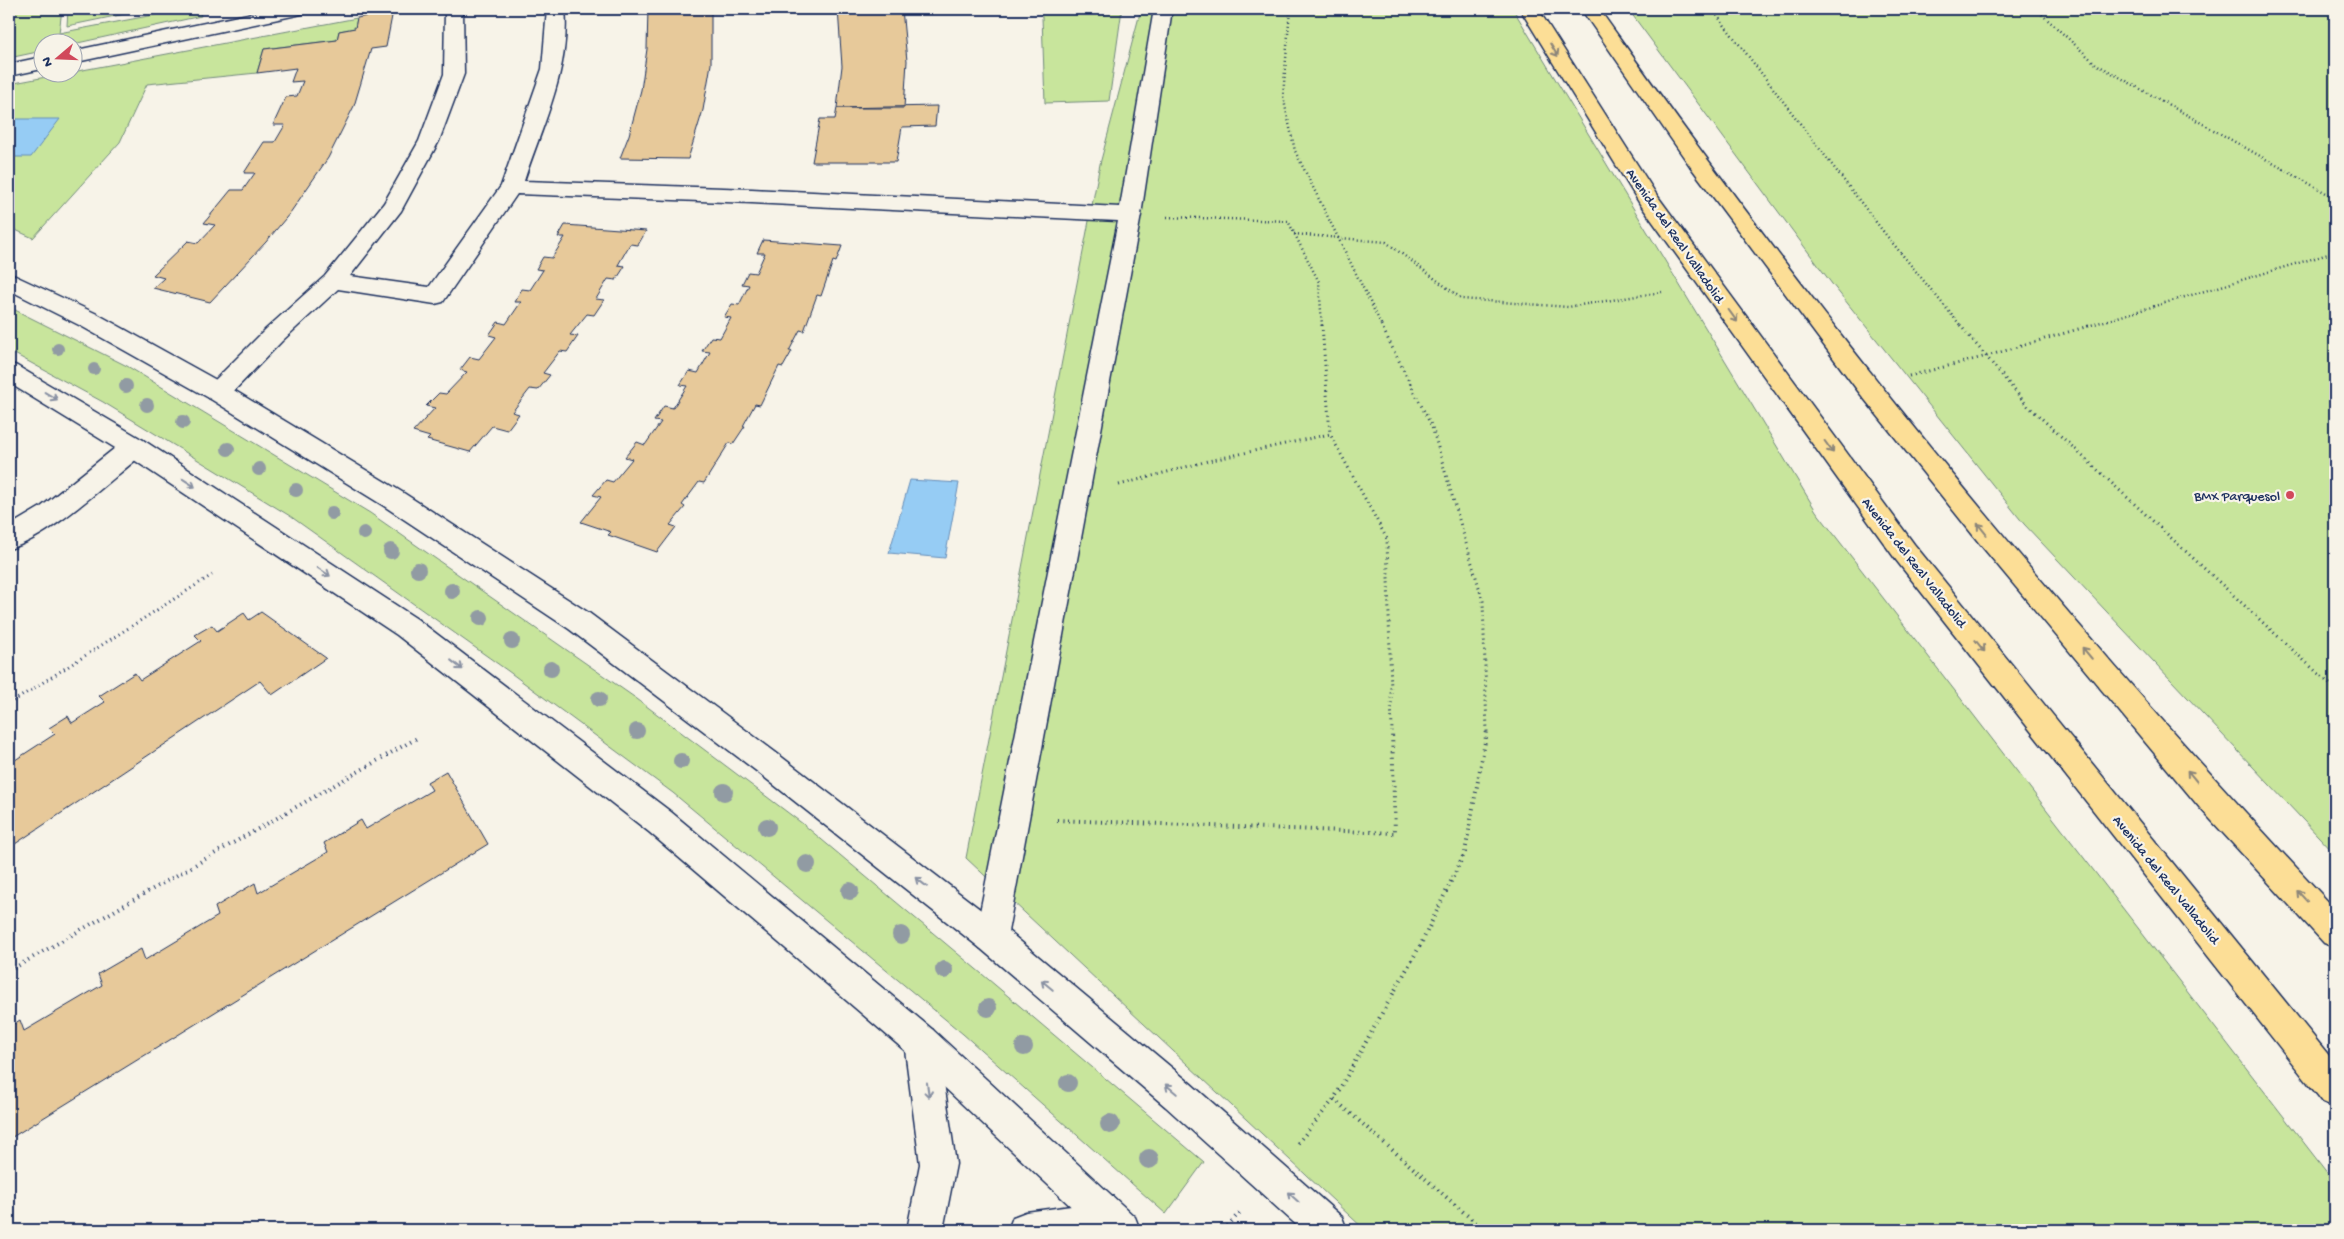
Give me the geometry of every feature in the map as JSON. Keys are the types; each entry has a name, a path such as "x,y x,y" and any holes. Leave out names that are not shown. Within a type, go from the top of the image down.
{"highway":[{"name":"Avenida del Real Valladolid","path":"1529,9 1648,199 1905,552 2335,1090"},
{"path":"1590,9 1709,176 1867,385 1989,537 2211,798 2335,932"}],"street":[{"path":"82,54 297,9"},
{"path":"218,392 274,335 333,281 394,206 429,141 454,74 454,9"},
{"path":"333,281 435,296 511,187 552,69 558,20 556,9"},
{"path":"991,938 1130,215 1163,9"},
{"path":"9,70 32,65"},
{"path":"511,187 752,196 1130,215"},
{"path":"9,281 89,320 218,392 393,499 579,621 769,764 991,938 1178,1095 1328,1230"},
{"path":"9,372 134,447 408,627 660,822 921,1042 1116,1224"},
{"path":"9,539 50,514 134,447"},
{"path":"921,1042 938,1164 925,1230"},
{"path":"1026,1230 1116,1224"}],"path":[{"path":"1290,9 1283,96 1295,151 1432,427 1484,601 1487,737 1465,852 1422,942 1334,1099 1484,1230"},
{"path":"1712,9 1886,235 2026,404 2335,689"},
{"path":"2036,9 2096,64 2225,134 2335,198"},
{"path":"1014,819 1395,833 1387,539 1330,434 1319,282 1288,220 1130,215"},
{"path":"1294,234 1386,242 1462,299 1568,307 1662,292"},
{"path":"1904,377 1987,356 2335,252"},
{"path":"1076,497 1208,461 1330,434"},
{"path":"9,704 212,575"},
{"path":"9,971 417,738"}],"green space":[{"path":"9,9 62,9 59,32 32,32 32,53 9,58"},
{"path":"68,9 149,9 67,26"},
{"path":"185,9 199,9 201,16 82,42 82,32 64,32"},
{"path":"1039,9 1122,9 1109,101 1045,103 1042,17"},
{"path":"1141,9 1513,9 1816,511 2335,1183 2335,1230 1365,1230 966,858 1100,164"},
{"path":"1628,9 2335,9 2335,854 2024,524 1832,284"},
{"path":"357,18 355,28 339,31 337,40 264,49 257,73 147,84 120,142 33,238 9,227 9,84 32,80 32,82 82,82 82,70"},
{"path":"9,307 127,366 370,513 637,699 803,824 1204,1162 1166,1214 963,1034 673,793 508,671 290,516 103,402 9,351"}],"water":[{"path":"9,119 60,119 31,157 9,157"},
{"path":"910,480 959,483 945,558 889,553"}],"building":[{"path":"648,9 711,9 711,64 703,110 688,159 620,158 629,135 641,90 647,49"},
{"path":"838,9 902,9 907,61 904,108 837,108 842,66"},
{"path":"393,11 386,47 371,49 354,106 328,158 290,213 266,242 210,302 153,288 164,278 153,275 188,241 198,243 215,225 204,223 231,190 243,190 255,173 244,173 264,142 275,142 285,125 273,125 286,97 297,96 303,81 291,82 296,68 257,73 264,49 337,40 339,31 355,28 357,18"},
{"path":"937,106 935,126 902,127 896,162 812,162 820,119 835,119 837,108"},
{"path":"565,225 646,231 638,245 630,244 618,265 625,266 616,280 608,279 596,299 604,300 594,315 587,314 570,335 578,336 567,352 560,351 543,373 550,375 538,390 530,389 512,412 519,414 507,430 492,426 470,452 427,440 430,437 413,432 435,408 426,406 439,393 446,394 467,372 460,370 470,357 479,359 496,337 489,335 498,322 506,324 521,302 514,302 522,289 530,290 543,270 536,269 543,257 552,258 565,237 558,237"},
{"path":"763,240 842,246 836,262 833,261 821,296 817,295 804,331 800,330 789,351 792,351 783,367 779,366 760,405 755,404 743,426 745,426 733,444 729,443 704,483 699,482 682,505 685,507 670,525 676,527 657,552 608,535 611,532 581,522 601,497 593,495 606,480 613,482 632,459 625,457 637,442 645,445 661,422 654,421 664,406 673,408 687,386 680,385 689,371 698,373 710,352 702,351 711,337 720,338 731,318 724,317 732,304 739,305 749,285 742,284 748,272 756,273 765,253 757,253"},
{"path":"261,612 326,658 272,695 260,681 9,848 9,764 55,734 49,728 68,716 72,723 105,702 99,696 135,673 140,680 201,641 195,635 212,625 217,631 244,613 249,620"},
{"path":"446,771 488,844 9,1139 9,1027 20,1020 24,1031 102,985 98,974 141,949 145,960 218,916 215,907 255,883 258,893 328,852 324,843 361,820 366,829 432,790 427,782"}],"place":[{"name":"BMX Parquesol","path":"2290,495"}]}
